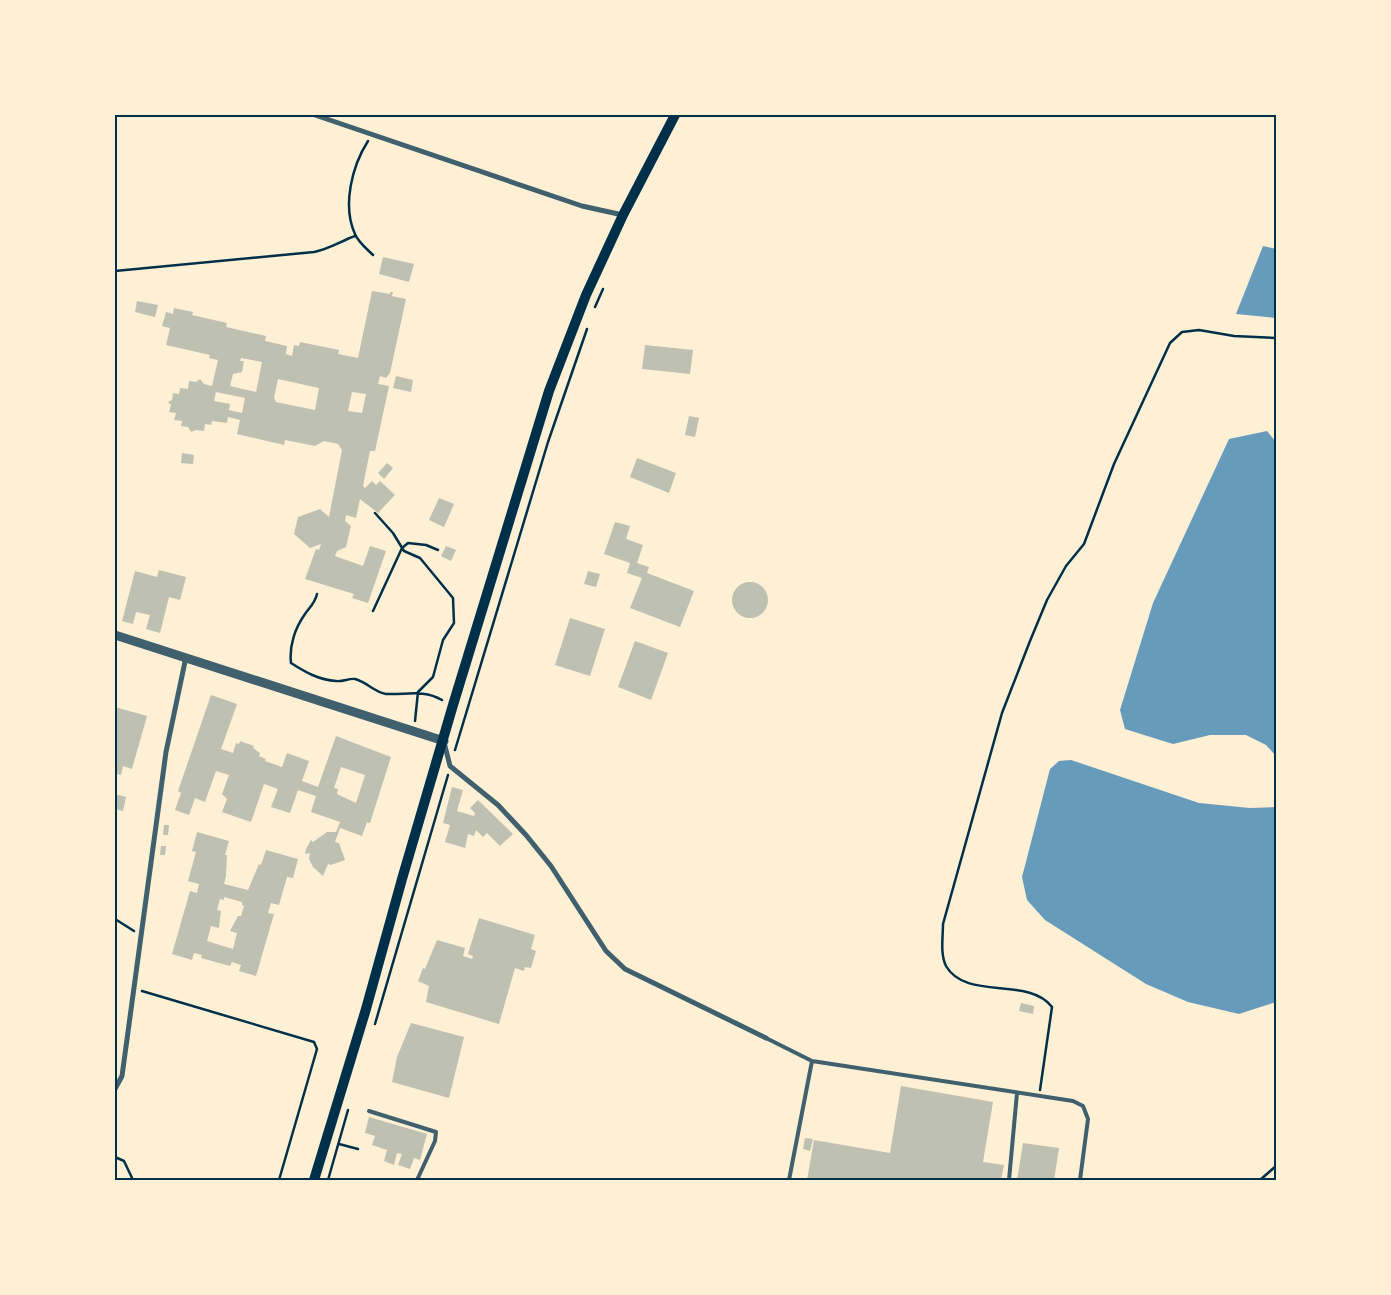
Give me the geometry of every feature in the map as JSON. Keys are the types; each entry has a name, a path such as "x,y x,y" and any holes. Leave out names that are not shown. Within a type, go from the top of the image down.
{"main road":[{"path":"314,1180 453,705 549,391 586,295 623,215 676,115"}],"street":[{"path":"315,115 582,206 623,215"},
{"path":"115,635 444,741 450,766 498,805 526,835 552,866 606,951 625,969 766,1038"},
{"path":"115,1089 122,1076 166,752 186,657"}],"lane":[{"path":"766,1038 812,1061 1073,1100 1083,1106 1088,1119 1080,1180"},
{"path":"789,1180 812,1061"},
{"path":"1009,1180 1017,1093"},
{"path":"369,1111 436,1132 435,1141 416,1179"}],"path":[{"path":"371,135 360,154 351,187 349,217 356,236 373,254"},
{"path":"115,271 314,252 325,250 338,241 356,236"},
{"path":"591,315 606,283"},
{"path":"373,1029 548,442 588,324"},
{"path":"1039,1095 1052,1007 1047,1001 1031,993 969,983 956,976 946,966 942,949 943,924 1002,713 1047,600 1066,566 1084,544 1114,464 1170,343 1182,332 1199,330 1234,336 1276,338"},
{"path":"375,513 393,533 402,548 420,558 453,598 454,623 443,640 433,677 418,692 416,701 417,716 412,730"},
{"path":"374,611 402,548 408,543 426,545 438,550"},
{"path":"317,594 315,602 295,630 290,655 291,663 310,675 337,681 353,679 376,692 387,694 418,692 434,695 467,710"},
{"path":"115,920 140,935"},
{"path":"133,988 314,1042 317,1049 279,1180"},
{"path":"328,1180 349,1107"},
{"path":"339,1144 358,1149"},
{"path":"115,1157 124,1161 132,1180"},
{"path":"1260,1180 1276,1166"}],"water":[{"path":"1263,246 1276,249 1276,318 1236,314"},
{"path":"1267,431 1276,442 1276,756 1266,745 1246,735 1210,735 1173,744 1125,729 1120,710 1153,603 1229,439"},
{"path":"1071,760 1199,803 1250,808 1276,807 1276,1002 1239,1014 1188,1002 1146,984 1045,920 1027,900 1022,877 1050,769 1059,761"}],"building":[{"path":"383,257 414,264 409,282 379,274"},
{"path":"372,291 390,294 390,292 393,292 392,296 406,299 390,373 386,378 380,376 378,384 389,386 375,451 370,451 363,486 365,488 372,481 376,485 380,481 395,495 378,513 360,499 356,518 346,515 345,521 351,526 346,547 337,551 335,556 363,566 370,546 386,551 368,603 352,598 354,594 305,579 316,549 319,550 321,544 310,548 294,534 298,517 320,509 329,517 342,450 338,444 324,441 315,446 285,440 284,445 237,434 240,420 228,417 227,423 212,421 211,425 205,424 204,431 196,430 191,432 188,427 181,426 182,421 174,420 176,413 169,412 171,405 168,402 172,400 173,393 179,394 180,388 188,389 189,381 196,382 200,379 204,384 212,386 218,360 209,358 210,355 166,345 170,328 162,326 166,312 173,314 174,308 193,312 192,315 227,323 226,327 266,336 265,341 287,346 286,354 292,356 294,345 299,346 300,342 339,350 338,354 358,358","holes":["241,358 262,362 256,392 230,386 233,374 242,372 244,361 240,361","278,379 319,388 315,410 276,402 274,398","216,392 245,398 242,413 229,410 230,404 214,401","352,392 366,394 362,413 348,411"]},
{"path":"137,301 158,305 155,317 135,312"},
{"path":"645,345 693,350 690,374 642,369"},
{"path":"396,376 413,380 411,392 393,388"},
{"path":"689,416 699,418 695,437 685,435"},
{"path":"182,453 194,455 193,464 181,463"},
{"path":"637,458 676,473 669,493 630,477"},
{"path":"387,463 393,468 384,479 378,473"},
{"path":"439,498 454,504 444,527 429,520"},
{"path":"615,522 630,526 626,539 643,545 637,563 649,567 647,573 694,591 680,627 630,608 642,578 627,573 630,563 604,554"},
{"path":"446,546 456,550 451,561 441,556"},
{"path":"159,570 186,577 180,600 169,597 160,633 146,629 150,615 136,612 133,624 122,621 135,571 157,577"},
{"path":"588,571 600,574 596,587 584,584"},
{"path":"750,582 757,583 763,587 767,593 767,607 763,613 757,617 750,618 743,617 737,613 733,607 732,600 733,593 737,587 743,583"},
{"path":"570,618 605,629 590,676 555,665"},
{"path":"635,641 668,653 651,700 618,687"},
{"path":"211,695 237,704 221,749 233,753 236,743 239,744 240,741 254,746 253,748 260,753 259,756 266,759 265,761 282,767 287,753 309,761 302,781 318,787 336,736 391,757 370,823 367,822 362,836 340,828 335,842 339,843 345,860 331,865 328,864 323,876 313,867 309,859 310,853 305,854 306,849 311,840 313,842 327,832 336,832 340,822 311,812 316,796 298,790 290,813 271,807 278,789 264,784 251,822 222,812 227,799 222,794 229,775 216,771 205,802 195,798 189,815 175,810 181,793 178,791","holes":["341,767 365,775 356,803 337,794 338,789 334,788"]},
{"path":"115,707 147,716 132,769 123,766 121,775 117,774 116,779"},
{"path":"452,787 463,790 457,811 474,816 475,813 470,808 478,800 513,834 500,846 487,833 483,837 476,830 474,836 468,834 465,848 445,842 450,825 443,823"},
{"path":"115,794 126,797 123,811 115,809"},
{"path":"164,825 169,825 168,835 163,835"},
{"path":"197,832 229,841 225,855 227,855 224,884 248,890 259,864 261,865 266,850 298,859 293,878 287,877 279,905 271,903 268,913 274,914 256,976 239,971 241,965 232,962 230,966 201,958 202,955 194,953 192,960 172,954 190,891 197,893 199,884 188,881 196,852 192,851","holes":["224,897 242,902 244,906 241,916 238,916 230,931 237,933 233,949 207,941 211,926 219,928 221,911 217,910 220,899 224,900"]},
{"path":"161,846 166,846 165,855 160,855"},
{"path":"479,918 535,935 531,949 536,951 531,968 525,967 524,971 515,968 499,1024 426,1002 429,986 418,981 437,940 465,948 463,956 472,959 473,956 468,954"},
{"path":"1021,1003 1034,1006 1033,1014 1019,1011"},
{"path":"411,1023 464,1037 449,1098 392,1082 397,1057"},
{"path":"901,1086 993,1102 983,1162 1004,1165 1001,1180 807,1180 814,1140 890,1153"},
{"path":"369,1117 427,1134 420,1160 414,1158 410,1169 398,1165 402,1154 397,1153 394,1165 384,1161 387,1150 372,1145 375,1136 365,1133"},
{"path":"805,1138 813,1139 810,1151 803,1149"},
{"path":"1023,1143 1059,1148 1054,1180 1017,1180"}]}
